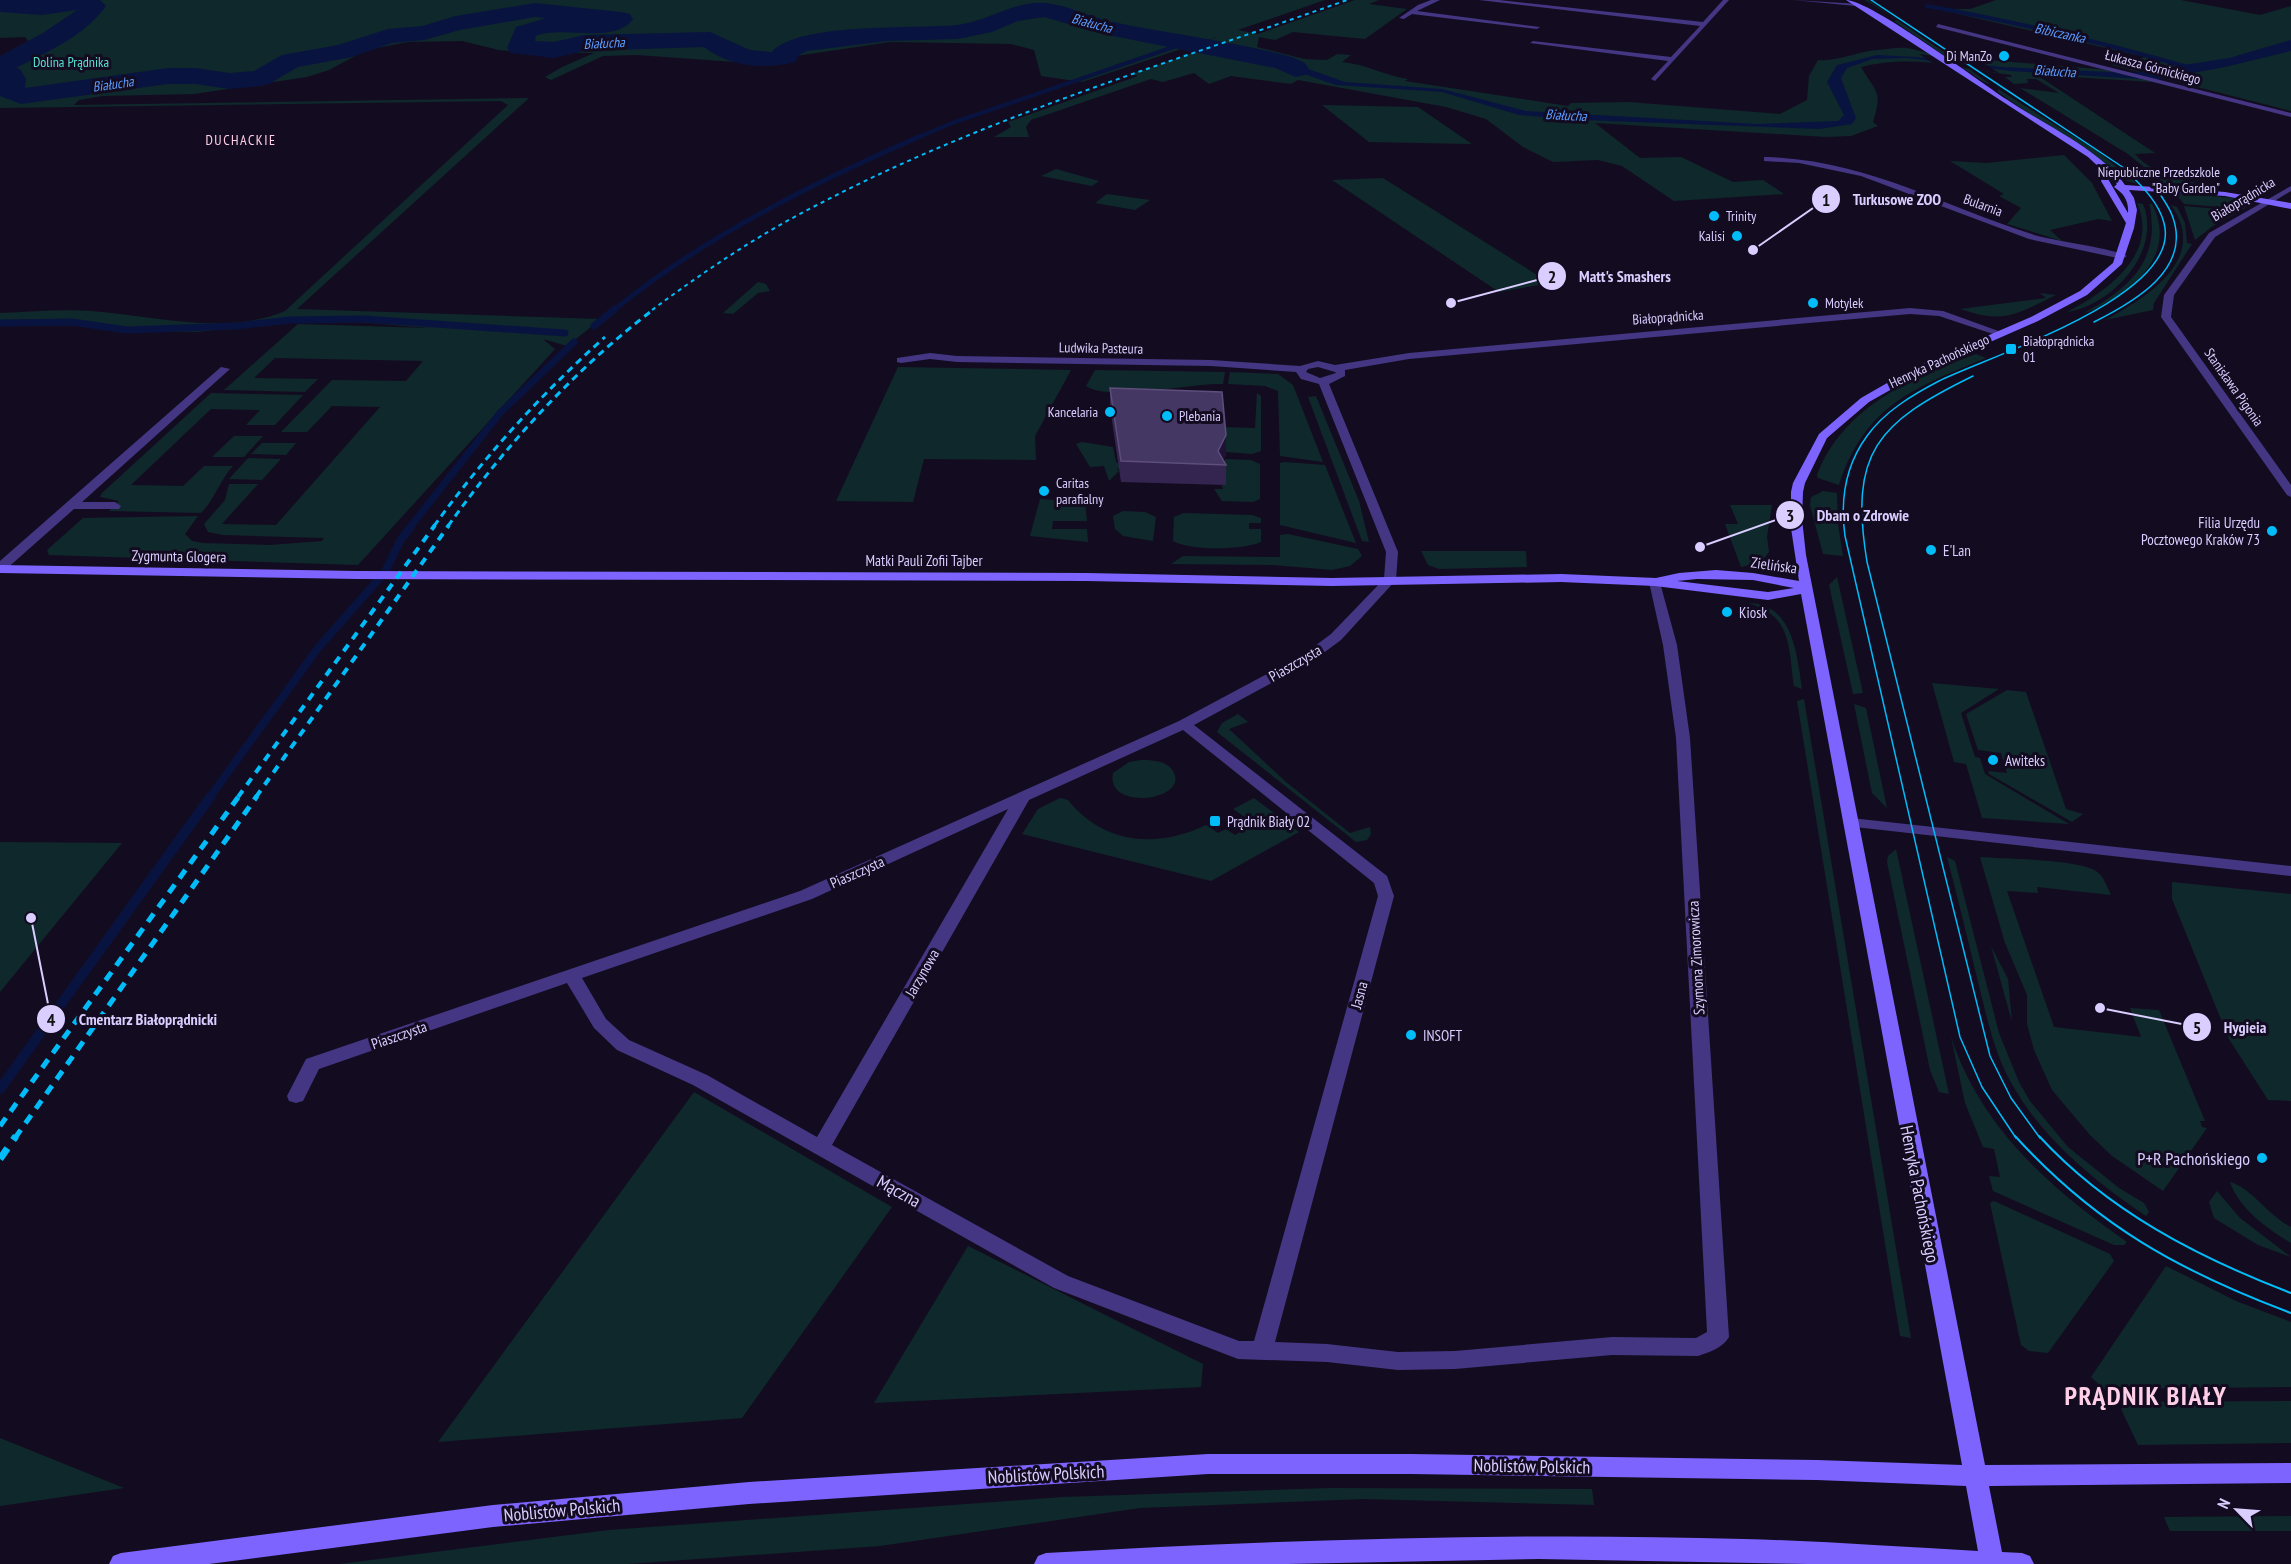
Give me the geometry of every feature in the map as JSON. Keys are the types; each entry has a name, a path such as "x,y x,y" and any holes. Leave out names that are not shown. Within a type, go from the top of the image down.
{"street":[{"path":"1402,18 1437,0"},
{"path":"1482,0 1703,24"},
{"path":"1655,79 1726,0"},
{"path":"1796,0 1856,4"},
{"name":"Henryka Pachońskiego","path":"1849,0 2034,121 2075,145 2103,168 2122,188 2134,210 2129,238 2122,256 2104,278 2080,296 2047,314 1999,333 1888,384 1837,422 1822,438 1802,475 1796,499 1797,535 1992,1564"},
{"path":"1411,12 1537,27"},
{"name":"Łukasza Górnickiego","path":"1938,26 2291,115"},
{"path":"1533,43 1671,59"},
{"name":"Henryka Pachońskiego","path":"2034,121 2085,162 2109,187 2130,223"},
{"name":"Bularnia","path":"1767,159 1807,160 1841,166 2032,237 2122,256"},
{"path":"2109,187 2218,193 2291,206"},
{"name":"Białoprądnicka","path":"2169,295 2212,235 2291,188"},
{"name":"Stanisława Pigonia","path":"2169,295 2166,317 2291,493"},
{"name":"Białoprądnicka","path":"1301,369 1318,364 1337,368 1408,356 1910,311 1940,313 1999,333"},
{"name":"Ludwika Pasteura","path":"901,360 930,356 957,359 1233,364 1301,369"},
{"path":"1301,369 1300,373 1305,377 1323,381 1340,377 1341,372 1337,368"},
{"path":"0,569 225,369"},
{"path":"1323,381 1392,552 1390,580"},
{"path":"72,505 115,506"},
{"name":"Zygmunta Glogera","path":"0,569 458,576"},
{"name":"Matki Pauli Zofii Tajber","path":"458,576 1087,577 1332,582 1390,580"},
{"name":"Zielińska","path":"1390,580 1561,578 1655,582 1768,596 1788,594 1807,587"},
{"name":"Piaszczysta","path":"296,1096 312,1064 573,977 806,894 1022,799 1184,724 1323,647 1349,626 1390,580"},
{"name":"Szymona Zimorowicza","path":"1655,582 1670,645 1683,738 1718,1337"},
{"name":"Jasna","path":"1184,724 1374,874 1385,888 1386,896 1262,1352"},
{"name":"Jarzynowa","path":"821,1147 1022,799"},
{"path":"1851,823 2291,871"},
{"name":"Mączna","path":"573,977 585,1001 612,1038 700,1080 1061,1282 1238,1350 1327,1353 1398,1361 1455,1360 1612,1347 1698,1347 1718,1337"},
{"name":"Noblistów Polskich","path":"121,1564 493,1516 749,1492 1208,1464 1411,1464 1817,1470 1976,1476 2291,1473"},
{"path":"1046,1564 1207,1554 1462,1547 1705,1549 2022,1564"}],"green space":[{"name":"Dolina Prądnika","path":"0,0 1325,0 1238,30 1258,34 1355,0 1379,0 1369,4 1407,9 1365,39 1293,32 1275,40 1259,37 1257,47 1304,59 1327,60 1337,54 1351,55 1342,62 1408,79 1405,81 1568,106 1571,103 1629,102 1780,114 1807,100 1809,76 1818,60 1900,48 1944,55 1894,21 1897,20 1951,57 2110,70 2154,82 2037,75 2155,153 2135,154 2152,168 2173,177 2218,189 2165,184 2128,154 2020,88 2059,93 2036,79 2027,79 2028,83 2014,84 2005,77 2012,77 2011,75 1969,69 1990,84 1961,68 1924,62 1885,63 1861,67 1878,97 1873,122 1878,126 1851,136 1826,137 1595,123 1640,158 1681,157 1733,182 1763,180 1784,194 1674,201 1622,166 1598,160 1553,162 1523,147 1486,119 1446,107 1298,80 1291,84 1231,76 1209,84 1194,73 1163,82 1151,79 1031,120 1026,127 1029,137 994,137 1011,127 1008,122 1138,76 1132,74 1198,51 1189,48 1220,36 1082,82 1041,76 1034,50 1011,44 890,42 749,63 637,55 603,56 551,80 545,77 594,53 499,50 462,41 408,42 366,50 329,70 307,77 194,94 103,96 79,100 74,105 529,98 297,309 601,319 567,346 543,339 555,349 358,565 49,555 47,550 83,518 198,516 185,534 192,541 203,543 270,545 322,541 324,538 223,535 208,532 204,524 225,500 229,484 258,484 222,524 276,525 380,407 332,406 307,432 281,432 332,380 406,381 423,361 275,358 254,378 318,379 305,392 224,390 298,324 428,328 335,320 292,321 197,332 118,331 85,323 0,324 0,313 92,311 165,320 214,323 239,322 285,311 508,105 501,101 0,108 0,57 28,41 25,37 0,38"},
{"path":"1996,0 2181,0 2260,15 2291,6 2291,111 2111,65 2145,57 1937,9 1970,9"},
{"path":"1998,89 2097,151 2138,184 2121,179 1998,92"},
{"path":"1322,105 1418,107 1472,144 1369,142"},
{"path":"2064,155 2092,183 2112,221 2098,219 2050,230 2062,241 2007,224 2021,208 1999,196 2004,194 1950,161 1987,163"},
{"path":"1056,169 1099,181 1092,186 1041,176"},
{"path":"1383,178 1550,283 1499,292 1332,180"},
{"path":"2175,193 2233,198 2249,204 2244,209 2184,204"},
{"path":"1107,194 1150,200 1135,210 1095,203"},
{"path":"2137,203 2143,204 2147,222 2146,240 2129,273 2101,299 2067,312 2098,294 2125,269 2135,255 2141,239 2142,222"},
{"path":"2149,204 2152,204 2158,219 2160,233 2154,259 2126,291 2084,313 2121,289 2140,268 2151,242"},
{"path":"2171,205 2177,207 2185,223 2187,243 2192,244 2154,303 2153,310 2105,320 2154,288 2168,275 2178,259 2183,243 2181,225"},
{"path":"2184,206 2240,211 2213,226 2195,240"},
{"path":"758,282 766,284 770,291 758,293 733,314 723,313"},
{"path":"2040,293 2056,295 2010,315 1988,316 1960,309 2046,298"},
{"path":"1976,354 1986,358 1915,390 1878,418 1863,436 1850,458 1839,485 1818,478 1817,475 1829,451 1862,413 1904,384"},
{"path":"898,367 1071,370 1035,436 1036,460 924,459 913,502 836,501"},
{"path":"1095,370 1225,372 1223,384 1113,392 1086,386"},
{"path":"1230,372 1278,374 1293,385 1323,462 1280,456 1278,391 1265,386 1228,384"},
{"path":"211,393 303,395 275,425 246,425 260,410 211,409 131,485 183,486 204,466 233,466 201,513 109,511 119,501 100,497 102,493"},
{"path":"1257,393 1261,396 1261,451 1252,454 1226,452 1223,427 1255,428"},
{"path":"1316,396 1359,501 1369,542 1362,541 1308,397"},
{"path":"234,436 263,436 244,457 212,457"},
{"path":"1082,442 1113,447 1116,462 1125,468 1117,469 1119,471 1109,481 1104,466 1090,467 1076,444"},
{"path":"262,443 296,443 286,455 251,454"},
{"path":"248,458 281,459 262,480 229,479"},
{"path":"1226,459 1251,460 1260,464 1260,499 1253,502 1222,501 1214,489 1223,489 1222,485 1226,485 1220,474 1220,465"},
{"path":"1280,463 1325,465 1356,543 1280,525"},
{"path":"1823,491 1837,493 1838,525 1843,556 1823,554 1810,505 1811,497"},
{"path":"1040,499 1085,502 1087,521 1053,521 1052,529 1087,529 1088,542 1030,536"},
{"path":"1730,505 1772,505 1767,537 1769,552 1761,562 1741,567 1725,524 1738,524"},
{"path":"1123,511 1145,512 1156,517 1153,541 1123,536 1115,529 1113,516"},
{"path":"1184,513 1252,515 1261,518 1261,523 1249,523 1249,529 1261,529 1261,542 1242,547 1204,548 1173,541 1174,517"},
{"path":"1288,534 1358,549 1362,556 1350,566 1332,570 1273,565 1171,564 1183,556 1280,557 1280,535"},
{"path":"1421,551 1526,551 1527,567 1439,569 1428,565"},
{"path":"1837,577 1863,693 1853,694 1829,585"},
{"path":"1748,603 1763,605 1784,621 1795,647 1802,689 1794,686 1789,646 1781,625 1763,609"},
{"path":"1932,683 1999,689 1961,713 1975,757 1980,758 1985,774 2069,824 1982,818 1966,764 1954,762"},
{"path":"2007,690 2026,692 2066,809 2083,814 2072,822 1989,774 1988,771 2007,773 2001,753 1978,750 1966,714"},
{"path":"1804,699 1911,1338 1900,1336 1797,701"},
{"path":"1854,704 1866,708 1887,808 1872,793"},
{"path":"1238,714 1248,722 1229,729 1286,782 1350,833 1370,827 1371,834 1367,840 1356,842 1217,732 1222,723"},
{"path":"1141,760 1160,762 1168,766 1174,773 1175,783 1169,790 1145,798 1121,793 1114,785 1113,773 1129,762"},
{"path":"1060,798 1068,800 1082,815 1097,826 1114,834 1132,838 1169,837 1206,825 1218,833 1226,829 1235,835 1259,821 1251,815 1246,818 1233,809 1254,798 1299,832 1211,881 1022,834 1038,809"},
{"path":"0,842 122,843 0,992"},
{"path":"1896,849 1949,1094 1939,1092 1930,1070 1887,862 1888,856"},
{"path":"1947,857 1955,861 1999,1033 2019,1082 2030,1101 2068,1147 2119,1188 2144,1203 2149,1212 2146,1216 2089,1174 2055,1142 2025,1106 2006,1074 1992,1035"},
{"path":"1980,857 2074,864 2096,871 2105,882 2111,895 2037,887 2038,893 2007,891 2054,1027 2141,1037 2130,1008 2159,1010 2205,1121 2200,1121 2202,1127 2207,1128 2163,1191 2112,1156 2090,1135 2052,1090 2034,1050 2027,1024 2027,995 2005,943"},
{"path":"2172,882 2291,894 2291,1101 2268,1100 2229,1039 2172,899"},
{"path":"1991,946 2008,979 2012,1022"},
{"path":"1951,1037 1964,1070 1980,1100 2000,1128 2046,1178 2127,1242 2124,1245 2114,1245 1993,1191 1989,1176 2000,1177 1994,1149 1983,1147 1965,1103"},
{"path":"694,1092 892,1207 742,1418 438,1442"},
{"path":"2230,1182 2245,1190 2291,1227 2291,1243 2264,1225 2247,1209 2234,1192"},
{"path":"2217,1191 2240,1218 2291,1257 2258,1245 2214,1218 2209,1202"},
{"path":"1994,1201 2110,1254 2114,1261 2048,1353 2029,1351 2021,1345 1990,1203"},
{"path":"968,1246 1203,1364 1201,1387 874,1403"},
{"path":"2166,1266 2236,1301 2291,1322 2291,1387 2104,1389 2091,1377"},
{"path":"2291,1401 2291,1443 2138,1445 2121,1409 2127,1402"},
{"path":"0,1438 124,1488 0,1506"},
{"path":"1330,1488 1592,1489 1594,1505 1363,1499 1140,1508 880,1546 628,1564 339,1564 609,1530 1063,1497"},
{"path":"2291,1516 2291,1531 2170,1531 2164,1517"}],"water":[{"path":"2291,40 2291,51 2225,67 2155,80 2011,71 1908,58 1873,59 1847,68 1841,78 1856,118 1852,124 1820,129 1582,120 1519,115 1442,92 1336,85 1272,63 1217,52 1223,49 1297,65 1345,82 1442,89 1526,111 1757,124 1838,121 1844,115 1827,82 1837,65 1877,55 1917,57 2001,67 2132,73 2229,58"}],"pier":[{"path":"1919,54 1982,62 1999,73 1934,64"}],"building":[{"path":"1110,388 1222,392 1226,435 1218,451 1226,465 1121,461"}],"waterway":[{"name":"Białucha","path":"0,5 42,8 87,2 94,6 89,13 66,30 0,66"},
{"name":"Bibiczanka","path":"1927,6 2060,34 2191,68"},
{"name":"Białucha","path":"0,72 11,75 13,79 10,91 21,96 168,76 196,76 229,81 260,78 291,60 343,52 388,36 424,33 456,23 535,10 621,19 599,26 549,25 537,27 525,32 520,48 554,50 584,43 710,39 721,48 746,57 772,60 786,57 786,51 801,44 887,34 958,32 983,27 1013,15 1045,10 1103,27 1283,62 1296,69"},
{"path":"917,138 952,123 1185,43"},
{"path":"614,310 648,284 722,235 801,192 921,136"},
{"path":"594,326 615,309"},
{"path":"0,323 72,322 127,330 237,326 290,320 364,319 565,333"},
{"path":"411,526 500,413 574,342"},
{"path":"210,797 318,648 385,572 400,541 412,525"},
{"path":"0,1089 211,796"}],"tram line":[{"path":"1871,0 2124,168 2153,200 2164,223 2162,250 2144,275 2115,298 2078,320 1939,381 1899,405 1882,419 1867,436 1854,459 1844,496 1845,536 1960,1037 1982,1087 2016,1138"},
{"path":"2094,322 2142,294 2167,267 2174,252 2176,234 2171,212 2158,191"},
{"path":"1973,376 1913,409 1877,445 1867,467 1862,493 1862,524 1867,562 1990,1056 2011,1098 2040,1138"},
{"path":"2015,1136 2077,1195 2108,1220 2141,1242 2212,1280 2291,1313"},
{"path":"2039,1136 2094,1187 2156,1229 2222,1264 2291,1293"}],"railway":[{"path":"652,310 755,239 884,172 949,143 1080,92 1347,0"},
{"path":"448,526 494,466 543,410 597,357 654,309"},
{"path":"434,526 514,427 605,337"},
{"path":"238,797 435,525"},
{"path":"256,797 449,525"},
{"path":"0,1126 239,796"},
{"path":"15,1138 257,796"},
{"path":"0,1159 16,1136"}],"place":[{"name":"Di ManZo","path":"2004,56"},
{"name":"Niepubliczne Przedszkole \"Baby Garden\"","path":"2232,180"},
{"name":"Trinity","path":"1714,216"},
{"name":"Kalisi","path":"1737,236"},
{"name":"Turkusowe ZOO","path":"1753,250"},
{"name":"Matt's Smashers","path":"1451,303"},
{"name":"Motylek","path":"1813,303"},
{"name":"Białoprądnicka 01","path":"2011,349"},
{"name":"Kancelaria","path":"1110,412"},
{"name":"Plebania","path":"1167,416"},
{"name":"Caritas parafialny","path":"1044,491"},
{"name":"Filia Urzędu Pocztowego Kraków 73","path":"2272,531"},
{"name":"Dbam o Zdrowie","path":"1700,547"},
{"name":"E'Lan","path":"1931,550"},
{"name":"Kiosk","path":"1727,612"},
{"name":"Awiteks","path":"1993,760"},
{"name":"Prądnik Biały 02","path":"1215,821"},
{"name":"Cmentarz Białoprądnicki","path":"31,918"},
{"name":"Hygieia","path":"2100,1008"},
{"name":"INSOFT","path":"1411,1035"},
{"name":"P+R Pachońskiego","path":"2262,1158"}],"district":[{"name":"DUCHACKIE","path":"241,140"},
{"name":"PRĄDNIK BIAŁY","path":"2146,1395"}]}
